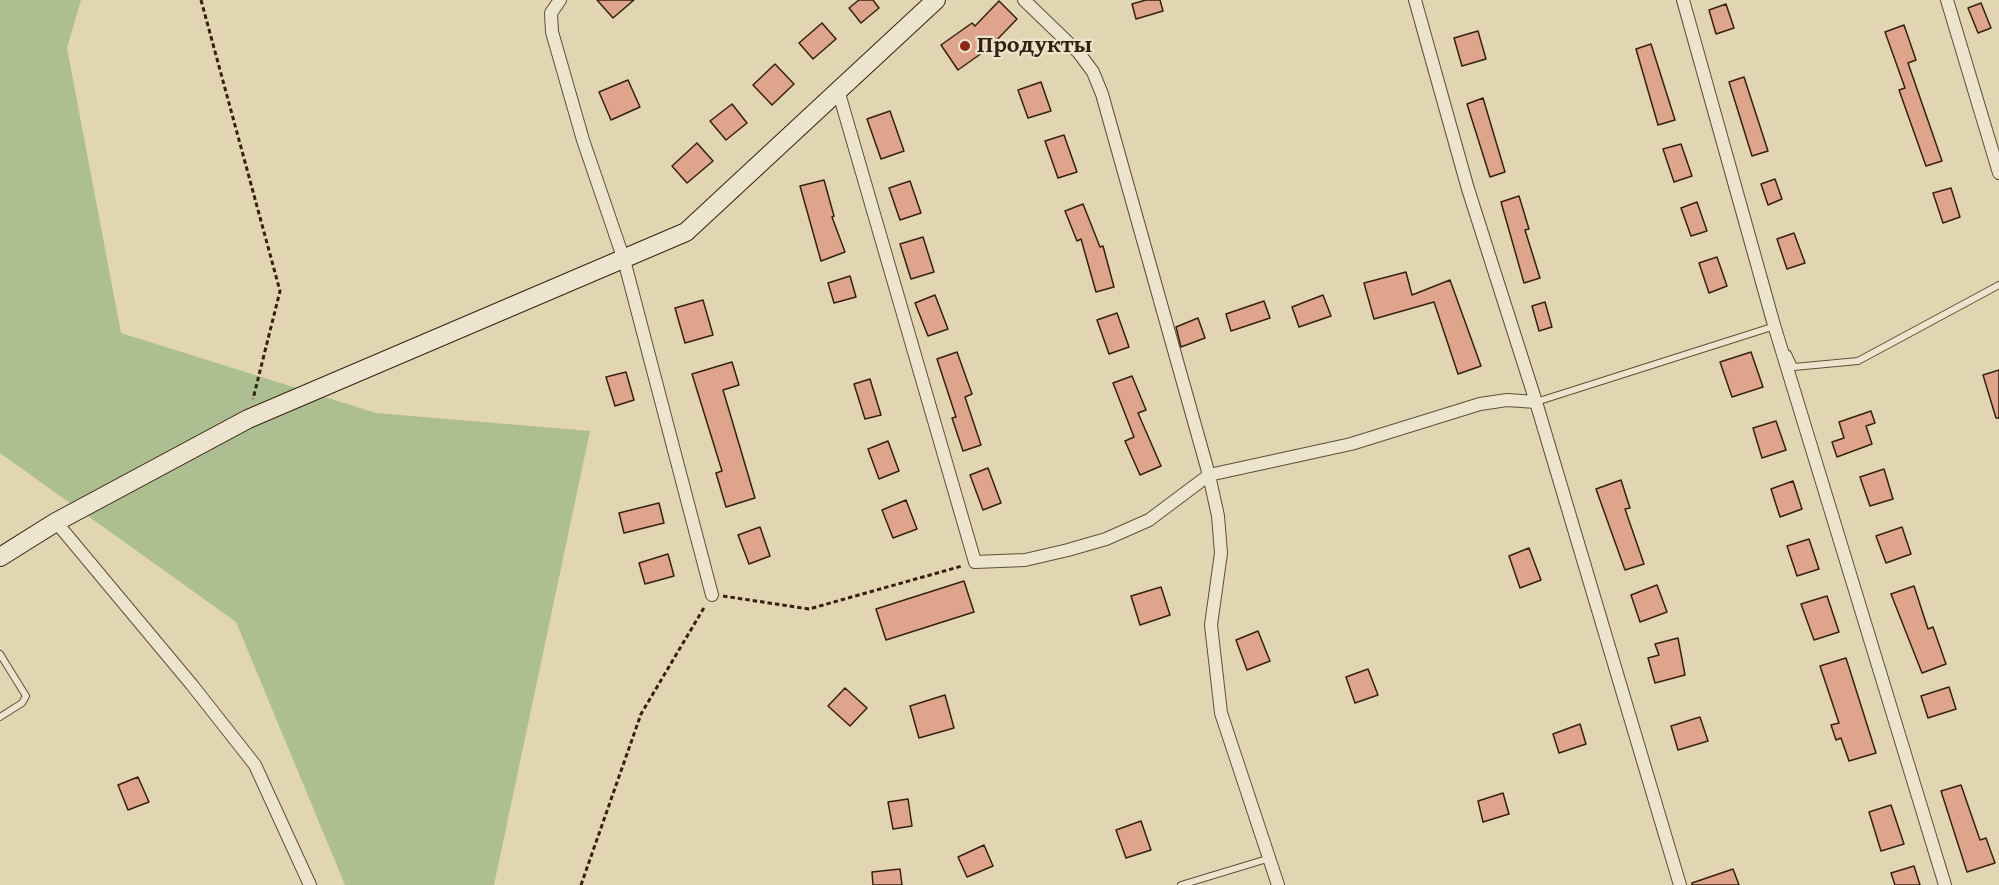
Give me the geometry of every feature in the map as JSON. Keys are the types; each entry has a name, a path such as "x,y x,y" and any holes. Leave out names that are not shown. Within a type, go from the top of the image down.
{"street":[{"path":"560,0 551,14 552,32 583,140 624,260 712,595"},
{"path":"0,556 56,522 248,418 464,324 624,260 686,232 705,217 936,0"},
{"path":"1024,0 1079,53 1093,72 1102,94 1209,475 1218,516 1221,553 1211,624 1221,713 1267,859 1278,885"},
{"path":"1415,0 1468,189 1536,402 1680,885"},
{"path":"1683,0 1774,325 1945,885"},
{"path":"1947,0 1999,173"},
{"path":"838,90 975,562 1026,560 1106,539 1149,520 1209,475 1351,444 1480,404 1507,400 1536,402"},
{"path":"56,522 192,685 255,765 310,885"}],"lane":[{"path":"1536,402 1774,325 1794,367 1858,361 1999,285"},
{"path":"0,654 26,696 22,703 0,717"},
{"path":"1181,885 1267,859"}],"path":[{"path":"201,0 279,291 248,418"},
{"path":"581,885 641,714 712,595 809,609 975,562"}],"green space":[{"path":"0,0 81,0 67,48 121,333 376,413 590,431 494,885 345,885 236,622 0,453"}],"building":[{"path":"597,0 634,0 613,18"},
{"path":"859,0 873,0 879,8 861,23 849,8"},
{"path":"1146,0 1160,0 1163,11 1136,19 1132,4"},
{"path":"999,1 1017,19 989,48 958,70 941,45 972,23 975,26"},
{"path":"1981,3 1991,28 1978,33 1968,8"},
{"path":"1726,4 1734,28 1716,34 1709,10"},
{"path":"822,23 836,39 813,59 799,43"},
{"path":"1904,25 1916,60 1908,63 1942,161 1926,166 1899,90 1905,88 1885,32"},
{"path":"1478,31 1486,59 1462,66 1454,38"},
{"path":"1651,44 1675,120 1658,125 1636,49"},
{"path":"775,64 794,84 772,105 753,85"},
{"path":"1744,77 1768,151 1752,156 1729,82"},
{"path":"628,80 640,107 611,120 599,92"},
{"path":"1041,82 1051,111 1028,118 1018,90"},
{"path":"1483,98 1505,172 1490,177 1467,104"},
{"path":"732,104 747,123 726,140 710,121"},
{"path":"890,111 904,151 881,159 867,119"},
{"path":"1064,135 1077,172 1058,178 1045,141"},
{"path":"697,143 713,161 687,183 672,166"},
{"path":"1681,144 1692,176 1674,182 1663,149"},
{"path":"1775,179 1782,199 1768,205 1761,184"},
{"path":"824,180 834,216 832,217 845,252 821,261 800,186"},
{"path":"910,181 921,213 900,220 889,188"},
{"path":"1951,188 1960,217 1943,223 1933,193"},
{"path":"1519,196 1529,229 1525,230 1540,278 1524,283 1501,202"},
{"path":"1697,202 1707,231 1691,236 1681,208"},
{"path":"1083,204 1100,247 1103,246 1114,287 1096,292 1081,239 1077,241 1065,211"},
{"path":"1794,233 1805,263 1787,269 1777,239"},
{"path":"923,237 934,272 911,279 900,244"},
{"path":"1717,257 1727,286 1709,293 1699,263"},
{"path":"1406,272 1412,295 1450,280 1481,366 1458,374 1434,302 1374,319 1364,283"},
{"path":"850,276 856,297 834,303 828,283"},
{"path":"935,295 948,329 928,336 915,303"},
{"path":"1323,295 1331,316 1299,327 1292,307"},
{"path":"703,300 713,335 685,343 675,308"},
{"path":"1264,301 1270,318 1231,331 1226,314"},
{"path":"1545,302 1552,327 1539,331 1532,306"},
{"path":"1117,313 1129,347 1109,354 1097,320"},
{"path":"1198,318 1205,338 1181,347 1176,327"},
{"path":"957,352 972,394 965,397 981,445 963,451 952,418 956,417 937,359"},
{"path":"1751,352 1763,387 1732,397 1720,362"},
{"path":"732,362 739,385 723,390 755,498 726,507 716,473 722,471 692,374"},
{"path":"1999,370 1999,418 1996,418 1983,375"},
{"path":"626,372 634,400 615,406 606,377"},
{"path":"1132,376 1146,410 1138,413 1161,466 1140,475 1125,441 1134,437 1113,383"},
{"path":"870,379 881,415 865,419 854,384"},
{"path":"1871,411 1875,423 1866,426 1872,444 1837,457 1832,442 1844,438 1839,422"},
{"path":"1776,421 1786,450 1762,458 1753,428"},
{"path":"888,441 899,471 879,479 868,449"},
{"path":"988,468 1001,503 983,510 970,475"},
{"path":"1884,469 1893,499 1870,506 1860,477"},
{"path":"1621,480 1630,508 1625,509 1644,564 1625,570 1596,489"},
{"path":"1793,481 1802,509 1780,517 1771,489"},
{"path":"906,500 917,529 893,538 882,510"},
{"path":"659,503 664,523 624,533 619,513"},
{"path":"760,527 770,556 749,564 738,535"},
{"path":"1902,527 1911,554 1886,563 1876,536"},
{"path":"1809,539 1819,569 1797,576 1787,546"},
{"path":"1529,548 1541,580 1520,588 1509,556"},
{"path":"668,554 674,576 645,584 639,563"},
{"path":"964,581 974,612 886,640 876,609"},
{"path":"1657,585 1667,612 1640,622 1631,595"},
{"path":"1914,586 1928,629 1933,627 1946,664 1922,673 1891,594"},
{"path":"1161,587 1170,615 1140,625 1131,596"},
{"path":"1827,596 1839,632 1814,640 1801,604"},
{"path":"1258,631 1270,661 1247,670 1236,640"},
{"path":"1678,638 1685,675 1655,683 1648,658 1659,655 1655,644"},
{"path":"1846,658 1876,753 1849,761 1841,738 1836,740 1831,725 1839,723 1820,666"},
{"path":"1368,669 1378,695 1355,703 1346,677"},
{"path":"1949,687 1956,709 1928,718 1921,696"},
{"path":"845,688 867,708 850,726 828,706"},
{"path":"945,695 954,728 919,738 910,706"},
{"path":"1700,717 1708,741 1678,750 1671,726"},
{"path":"1580,724 1586,744 1559,753 1553,734"},
{"path":"138,777 149,802 128,810 118,785"},
{"path":"1961,785 1980,840 1986,838 1995,863 1967,872 1941,791"},
{"path":"1503,793 1509,814 1483,822 1478,801"},
{"path":"908,799 912,826 893,829 888,802"},
{"path":"1891,805 1904,844 1881,851 1869,812"},
{"path":"1141,821 1151,850 1126,858 1116,830"},
{"path":"984,845 993,866 967,877 958,857"},
{"path":"1914,866 1920,885 1895,885 1891,873"},
{"path":"900,869 902,885 873,885 872,872"},
{"path":"1733,869 1739,885 1692,885 1692,883"}],"place":[{"name":"Продукты","path":"965,46"}]}
